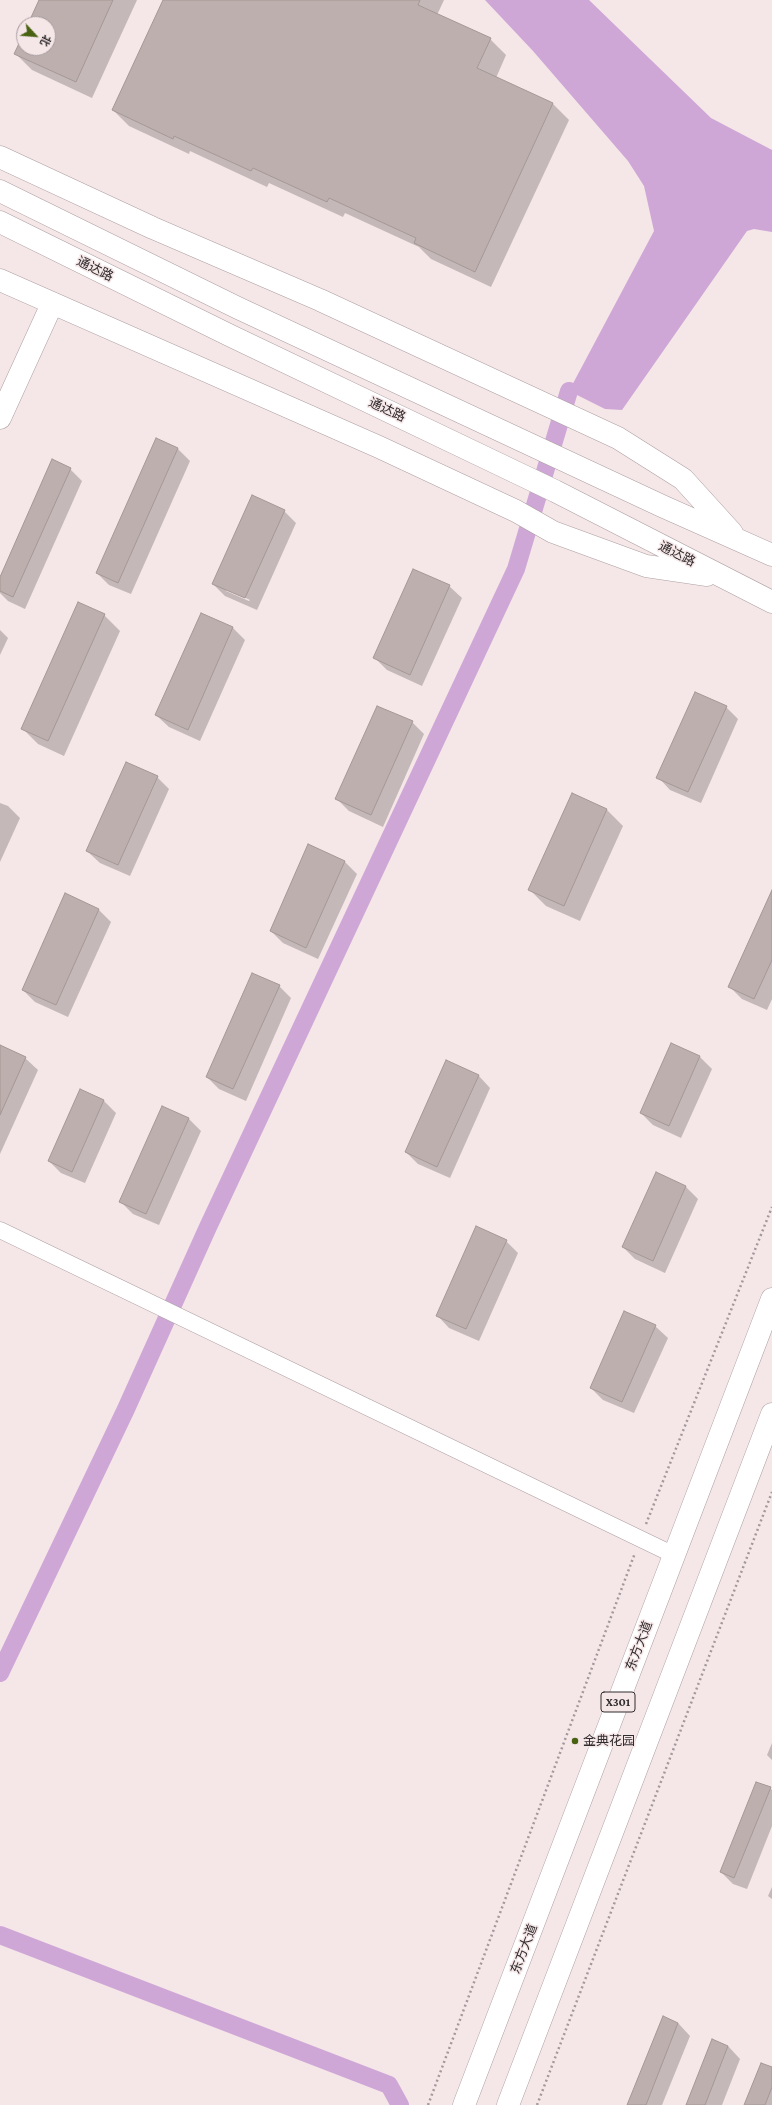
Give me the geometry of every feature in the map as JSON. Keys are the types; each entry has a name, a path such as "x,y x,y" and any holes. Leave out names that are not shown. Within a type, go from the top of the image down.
{"main road":[{"path":"0,157 153,228 378,326 618,438 683,479 736,539"},
{"path":"0,191 238,308 662,506 772,554"},
{"name":"通达路","path":"0,222 229,335 555,490 772,602"},
{"path":"0,280 379,447 516,511 552,532 646,566 725,578"},
{"path":"0,418 52,304"},
{"name":"东方大道","path":"464,2105 772,1299"},
{"path":"508,2105 772,1414"}],"street":[{"path":"0,1230 674,1555"}],"path":[{"path":"646,1525 772,1207"},
{"path":"537,2105 772,1492"},
{"path":"428,2105 638,1547"}],"shaded area":[{"path":"485,0 589,0 711,118 772,150 772,232 754,229 747,231 622,410 605,409 569,391 654,231 644,186 628,161 533,51"}],"building":[{"path":"39,0 113,0 76,82 18,56 56,56 56,16 32,16"},
{"path":"163,0 420,0 418,5 491,38 477,68 553,103 475,272 414,243 416,238 329,198 327,202 253,168 251,171 174,136 173,139 112,110"},
{"path":"156,438 178,448 118,583 96,573"},
{"path":"52,459 71,468 13,597 0,591 0,577"},
{"path":"252,495 285,510 245,598 212,584"},
{"path":"413,569 450,585 410,675 373,658"},
{"path":"78,602 105,614 48,741 21,729"},
{"path":"201,613 233,627 188,730 155,715"},
{"path":"695,692 727,706 688,792 656,778"},
{"path":"377,706 413,721 371,815 335,799"},
{"path":"126,762 158,776 118,865 86,851"},
{"path":"572,793 607,809 564,906 528,890"},
{"path":"308,844 345,861 306,948 270,931"},
{"path":"772,890 772,960 754,999 728,987"},
{"path":"65,893 99,909 56,1005 22,990"},
{"path":"252,973 280,985 233,1089 206,1077"},
{"path":"671,1043 700,1056 669,1126 640,1113"},
{"path":"0,1045 26,1057 0,1115"},
{"path":"446,1060 479,1075 437,1167 405,1152"},
{"path":"80,1089 104,1100 72,1172 48,1161"},
{"path":"162,1106 189,1118 146,1214 119,1202"},
{"path":"656,1172 686,1186 653,1261 622,1247"},
{"path":"476,1226 507,1240 466,1329 436,1316"},
{"path":"624,1311 656,1325 622,1402 590,1388"},
{"path":"756,1782 771,1787 734,1878 720,1872"},
{"path":"663,2016 678,2023 646,2105 627,2105"},
{"path":"712,2039 728,2046 705,2105 686,2105"},
{"path":"761,2063 772,2067 772,2087 765,2105 744,2105"}],"waterway":[{"path":"0,1673 126,1409 208,1227 516,569 569,391"},
{"path":"0,1935 389,2085 400,2105"}],"place":[{"name":"金典花园","path":"575,1741"}]}
